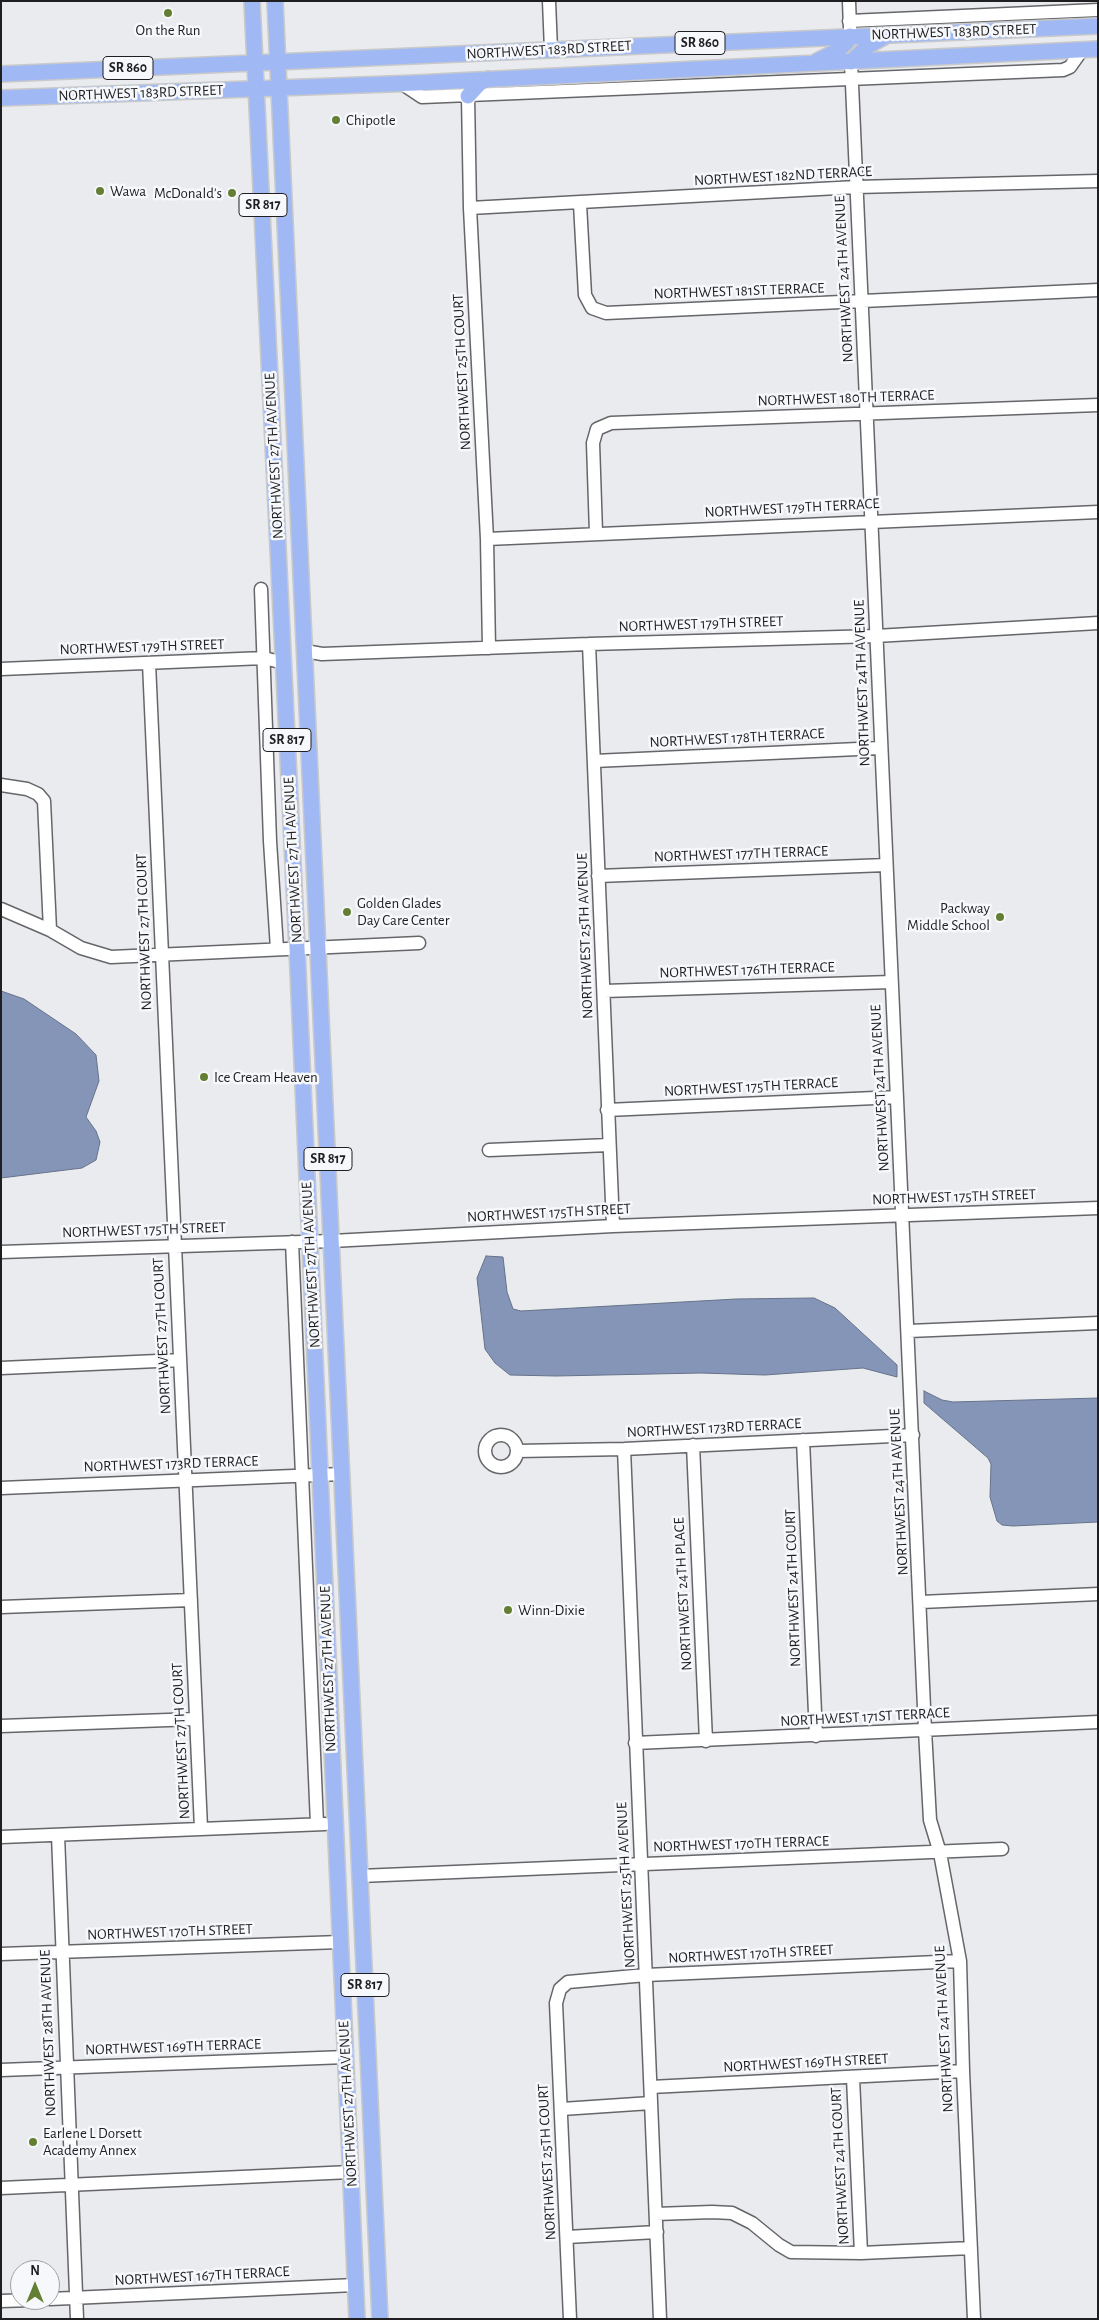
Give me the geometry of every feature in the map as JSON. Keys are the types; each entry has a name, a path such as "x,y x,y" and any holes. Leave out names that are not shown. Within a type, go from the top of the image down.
{"main road":[{"name":"NORTHWEST 27TH AVENUE","path":"252,1 297,948 357,2319"},
{"name":"NORTHWEST 27TH AVENUE","path":"275,1 380,2319"},
{"name":"NORTHWEST 183RD STREET","path":"1,74 551,50 850,29 890,34 1098,26"},
{"path":"812,64 837,51 846,43 850,29"},
{"path":"850,62 868,46 890,34"},
{"name":"NORTHWEST 183RD STREET","path":"1,98 401,83 1098,49"},
{"path":"468,96 480,83 488,79"},
{"path":"272,415 294,414"},
{"path":"281,618 292,636 294,645 305,651"},
{"path":"284,663 294,668 307,693"},
{"path":"329,1675 351,1674"},
{"path":"336,1831 349,1865 360,1876"},
{"path":"344,2014 357,2045 368,2050"},
{"path":"346,2057 356,2066 369,2095"}],"street":[{"path":"549,1 551,50"},
{"path":"849,1 850,29 1090,7"},
{"path":"401,83 422,97 1063,70 1070,67 1082,50"},
{"name":"NORTHWEST 24TH AVENUE","path":"850,62 867,412 880,748 909,1331 925,1730 930,1820 940,1853 960,1961 974,2319"},
{"name":"NORTHWEST 25TH COURT","path":"468,96 470,208 487,539 489,648"},
{"name":"NORTHWEST 182ND TERRACE","path":"470,208 580,204 856,187 1098,181"},
{"name":"NORTHWEST 181ST TERRACE","path":"580,204 585,295 592,308 606,313 1098,290"},
{"name":"NORTHWEST 180TH TERRACE","path":"596,533 593,443 597,429 611,423 867,412 1098,405"},
{"name":"NORTHWEST 179TH TERRACE","path":"487,539 1098,512"},
{"path":"261,589 272,879 277,949"},
{"name":"NORTHWEST 179TH STREET","path":"305,651 322,654 876,636 1098,623"},
{"name":"NORTHWEST 25TH AVENUE","path":"589,644 613,1226"},
{"name":"NORTHWEST 179TH STREET","path":"1,669 264,658 284,663"},
{"name":"NORTHWEST 27TH COURT","path":"148,663 201,1828"},
{"name":"NORTHWEST 178TH TERRACE","path":"594,761 880,748"},
{"path":"1,785 27,788 38,794 44,801 50,930"},
{"name":"NORTHWEST 177TH TERRACE","path":"598,876 886,865"},
{"path":"1,910 50,930 81,948 111,957 419,943"},
{"name":"NORTHWEST 176TH TERRACE","path":"604,990 892,982"},
{"name":"NORTHWEST 175TH TERRACE","path":"607,1110 897,1096"},
{"path":"489,1150 609,1145"},
{"name":"NORTHWEST 175TH STREET","path":"1,1252 332,1241 613,1226 1098,1208"},
{"path":"292,1242 317,1824"},
{"path":"909,1331 1098,1323"},
{"path":"1,1368 180,1360"},
{"name":"NORTHWEST 173RD TERRACE","path":"517,1451 624,1449 913,1435"},
{"name":"NORTHWEST 24TH COURT","path":"803,1440 816,1736"},
{"name":"NORTHWEST 24TH PLACE","path":"693,1445 706,1741"},
{"name":"NORTHWEST 25TH AVENUE","path":"624,1449 660,2319"},
{"name":"NORTHWEST 173RD TERRACE","path":"1,1488 342,1474"},
{"path":"921,1602 1098,1594"},
{"path":"1,1607 191,1600"},
{"path":"1,1726 196,1719"},
{"name":"NORTHWEST 171ST TERRACE","path":"635,1743 1098,1722"},
{"path":"1,1837 317,1824 336,1831"},
{"name":"NORTHWEST 28TH AVENUE","path":"58,1835 70,2185 77,2319"},
{"name":"NORTHWEST 170TH TERRACE","path":"360,1876 1002,1849"},
{"name":"NORTHWEST 170TH STREET","path":"1,1954 340,1942"},
{"name":"NORTHWEST 170TH STREET","path":"556,2003 560,1990 568,1982 646,1975 960,1961"},
{"name":"NORTHWEST 25TH COURT","path":"556,2003 570,2319"},
{"name":"NORTHWEST 169TH TERRACE","path":"1,2070 346,2057"},
{"name":"NORTHWEST 169TH STREET","path":"651,2087 963,2071"},
{"name":"NORTHWEST 24TH COURT","path":"853,2078 861,2253"},
{"path":"562,2109 651,2104"},
{"path":"1,2188 351,2172"},
{"path":"656,2214 732,2213 752,2223 779,2245 791,2252 861,2253 971,2248"},
{"path":"567,2237 657,2232"},
{"name":"NORTHWEST 167TH TERRACE","path":"60,2299 356,2285"}],"water":[{"path":"1,991 24,999 76,1034 96,1055 99,1081 86,1117 96,1131 100,1142 96,1160 82,1168 1,1178"},
{"path":"486,1256 503,1257 507,1292 513,1309 521,1311 736,1299 814,1298 835,1308 897,1365 897,1377 863,1368 765,1375 701,1373 510,1375 495,1363 485,1349 477,1278"},
{"path":"924,1391 942,1400 953,1402 1098,1398 1098,1522 1002,1525 997,1521 990,1497 991,1464 988,1458 924,1403"}],"place":[{"name":"On the Run","path":"168,13"},
{"name":"Chipotle","path":"336,120"},
{"name":"Wawa","path":"100,191"},
{"name":"McDonald's","path":"232,193"},
{"name":"Golden Glades Day Care Center","path":"347,912"},
{"name":"Packway Middle School","path":"1000,917"},
{"name":"Ice Cream Heaven","path":"204,1077"},
{"name":"Winn-Dixie","path":"508,1610"},
{"name":"Earlene L Dorsett Academy Annex","path":"33,2142"}]}
